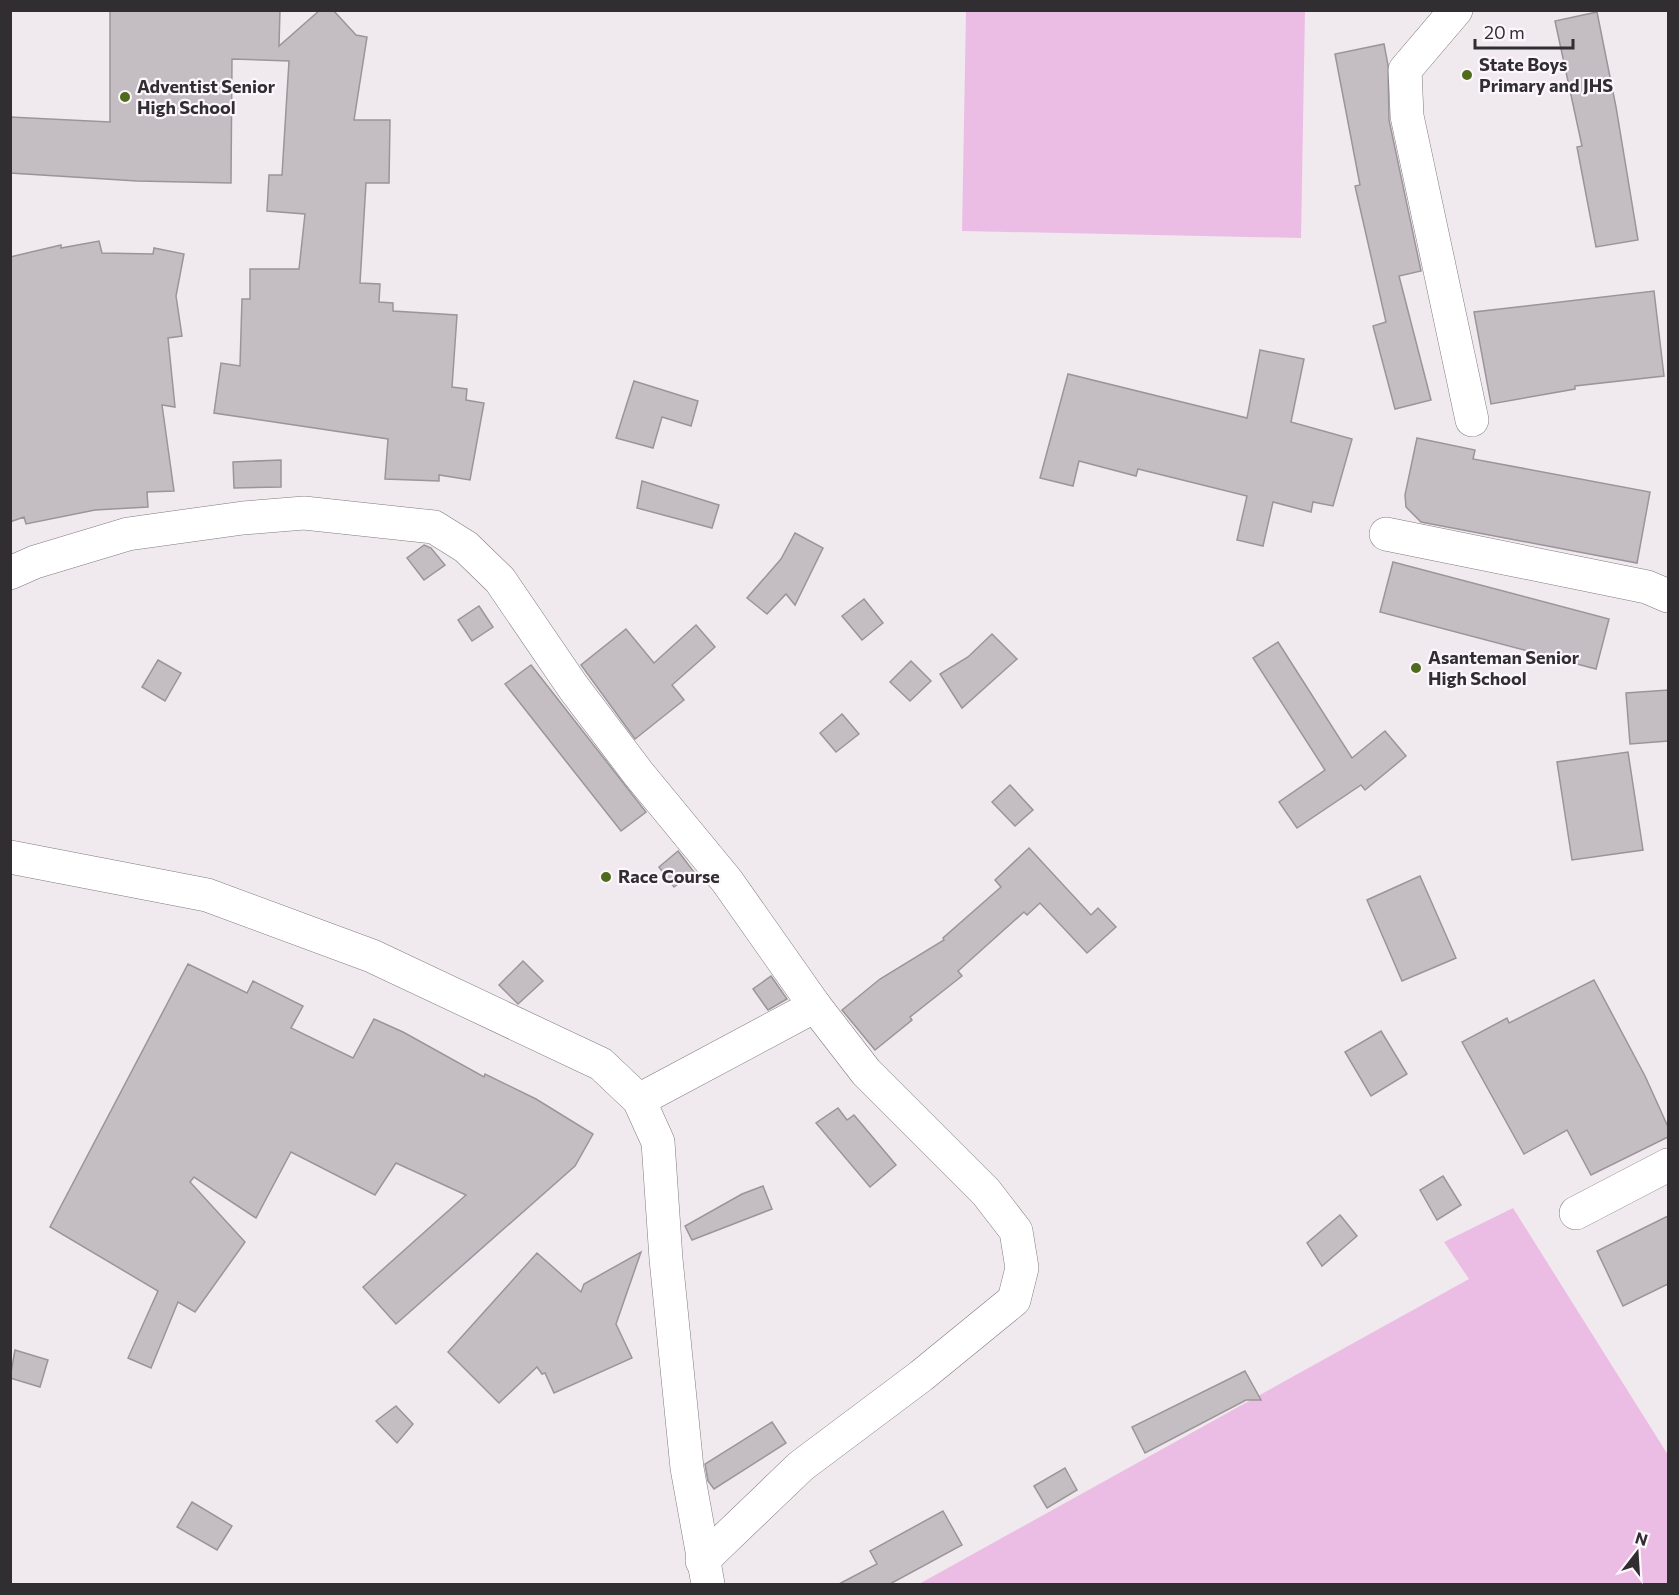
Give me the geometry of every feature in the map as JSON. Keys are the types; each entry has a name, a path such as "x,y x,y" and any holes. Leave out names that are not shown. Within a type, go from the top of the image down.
{"street":[{"path":"1456,10 1405,70 1407,116 1472,420"},
{"path":"10,573 35,562 128,534 243,518 304,513 434,527 465,547 500,580 573,687 638,773 727,881 815,1006 866,1072 986,1192 1016,1231 1022,1268 1014,1300 921,1376 801,1466 705,1573"},
{"path":"1386,534 1647,587 1668,596"},
{"path":"10,857 207,896 372,956 601,1064 639,1100 658,1142 666,1259 687,1468 705,1573"},
{"path":"639,1100 815,1006"},
{"path":"1576,1213 1668,1165"}],"shaded area":[{"path":"966,11 1305,11 1301,238 962,231"},
{"path":"1513,1208 1668,1455 1668,1584 919,1584 1469,1279 1444,1242"}],"building":[{"path":"110,10 280,10 279,46 320,10 333,10 356,35 367,37 354,120 390,120 389,183 366,183 360,283 380,284 379,302 393,303 393,311 457,315 452,387 467,389 466,400 484,403 470,480 439,475 439,481 385,479 388,439 214,413 221,363 240,366 242,299 250,299 250,269 299,269 305,214 267,211 269,175 282,175 289,61 232,59 231,183 137,181 10,173 10,117 110,122"},
{"path":"1597,12 1616,107 1638,240 1596,247 1577,147 1582,146 1555,21"},
{"path":"1384,44 1388,65 1389,120 1421,271 1399,276 1431,400 1395,409 1373,326 1386,322 1355,186 1360,185 1335,54"},
{"path":"99,241 102,253 153,254 154,248 184,254 176,296 182,336 168,338 175,407 162,405 174,491 147,492 148,507 95,510 26,524 24,517 10,522 10,257 61,245 61,248"},
{"path":"1654,291 1664,376 1575,386 1575,389 1491,404 1474,312"},
{"path":"1260,350 1304,359 1291,422 1352,439 1333,506 1313,502 1311,512 1273,502 1263,546 1237,540 1247,496 1138,469 1136,476 1079,461 1073,486 1040,478 1068,374 1247,418"},
{"path":"634,381 698,401 691,426 662,417 653,448 616,438"},
{"path":"1417,438 1475,450 1473,459 1650,492 1637,563 1421,522 1406,507 1405,495"},
{"path":"281,460 281,487 234,488 233,462"},
{"path":"642,481 719,505 712,528 637,508"},
{"path":"795,533 823,548 795,605 786,594 767,614 747,598 781,559"},
{"path":"424,545 431,548 445,565 424,580 407,558"},
{"path":"1393,562 1609,619 1596,669 1380,612"},
{"path":"864,599 883,623 862,640 842,616"},
{"path":"479,606 493,627 472,641 458,620"},
{"path":"696,625 715,647 672,685 684,700 635,739 581,665 626,629 654,663"},
{"path":"992,634 1017,659 962,708 940,674 968,657"},
{"path":"1278,642 1352,758 1385,731 1406,756 1365,790 1361,785 1297,828 1279,802 1325,770 1253,658"},
{"path":"158,660 181,673 165,701 142,687"},
{"path":"911,661 931,681 910,701 890,682"},
{"path":"531,665 646,812 621,831 505,684"},
{"path":"1668,690 1668,741 1630,744 1626,693"},
{"path":"842,714 859,734 836,752 820,733"},
{"path":"1628,752 1643,850 1572,860 1557,762"},
{"path":"1010,785 1033,810 1015,826 992,802"},
{"path":"1029,848 1091,915 1098,908 1116,927 1087,953 1040,903 1027,915 1024,912 958,971 962,976 910,1017 912,1020 875,1050 842,1010 880,979 944,940 943,938 1001,887 995,880"},
{"path":"678,851 694,872 674,887 659,867"},
{"path":"1420,876 1456,958 1402,981 1367,900"},
{"path":"523,961 543,981 518,1004 499,985"},
{"path":"188,964 247,993 253,981 303,1006 291,1028 353,1058 374,1019 403,1032 484,1077 485,1074 536,1099 593,1134 575,1166 396,1324 363,1287 466,1195 396,1163 375,1195 291,1152 256,1218 194,1177 190,1182 245,1242 195,1312 178,1302 151,1368 128,1358 158,1291 50,1227"},
{"path":"771,976 787,999 768,1010 753,989"},
{"path":"1594,980 1645,1076 1668,1127 1668,1137 1591,1175 1567,1130 1524,1154 1462,1042 1507,1018 1509,1023"},
{"path":"1381,1031 1407,1074 1371,1096 1345,1052"},
{"path":"838,1108 847,1120 854,1115 896,1165 870,1187 816,1123"},
{"path":"1443,1176 1461,1205 1437,1220 1420,1190"},
{"path":"763,1186 772,1209 692,1240 685,1226 742,1194"},
{"path":"1340,1215 1357,1236 1322,1266 1307,1243"},
{"path":"1668,1216 1668,1284 1623,1306 1597,1251"},
{"path":"641,1252 616,1324 632,1358 554,1393 545,1373 542,1374 537,1367 499,1403 448,1352 537,1253 581,1292 584,1284"},
{"path":"15,1350 48,1360 40,1387 10,1378"},
{"path":"1245,1371 1261,1400 1246,1400 1145,1453 1132,1427"},
{"path":"396,1406 413,1424 397,1443 376,1421"},
{"path":"772,1422 786,1443 714,1489 708,1481 705,1464"},
{"path":"1065,1468 1077,1490 1047,1508 1034,1486"},
{"path":"192,1502 232,1526 217,1550 177,1527"},
{"path":"943,1511 962,1545 890,1584 839,1584 877,1564 870,1551"}],"place":[{"name":"State Boys Primary and JHS","path":"1467,75"},
{"name":"Adventist Senior High School","path":"125,97"},
{"name":"Asanteman Senior High School","path":"1416,668"},
{"name":"Race Course","path":"606,877"}]}
